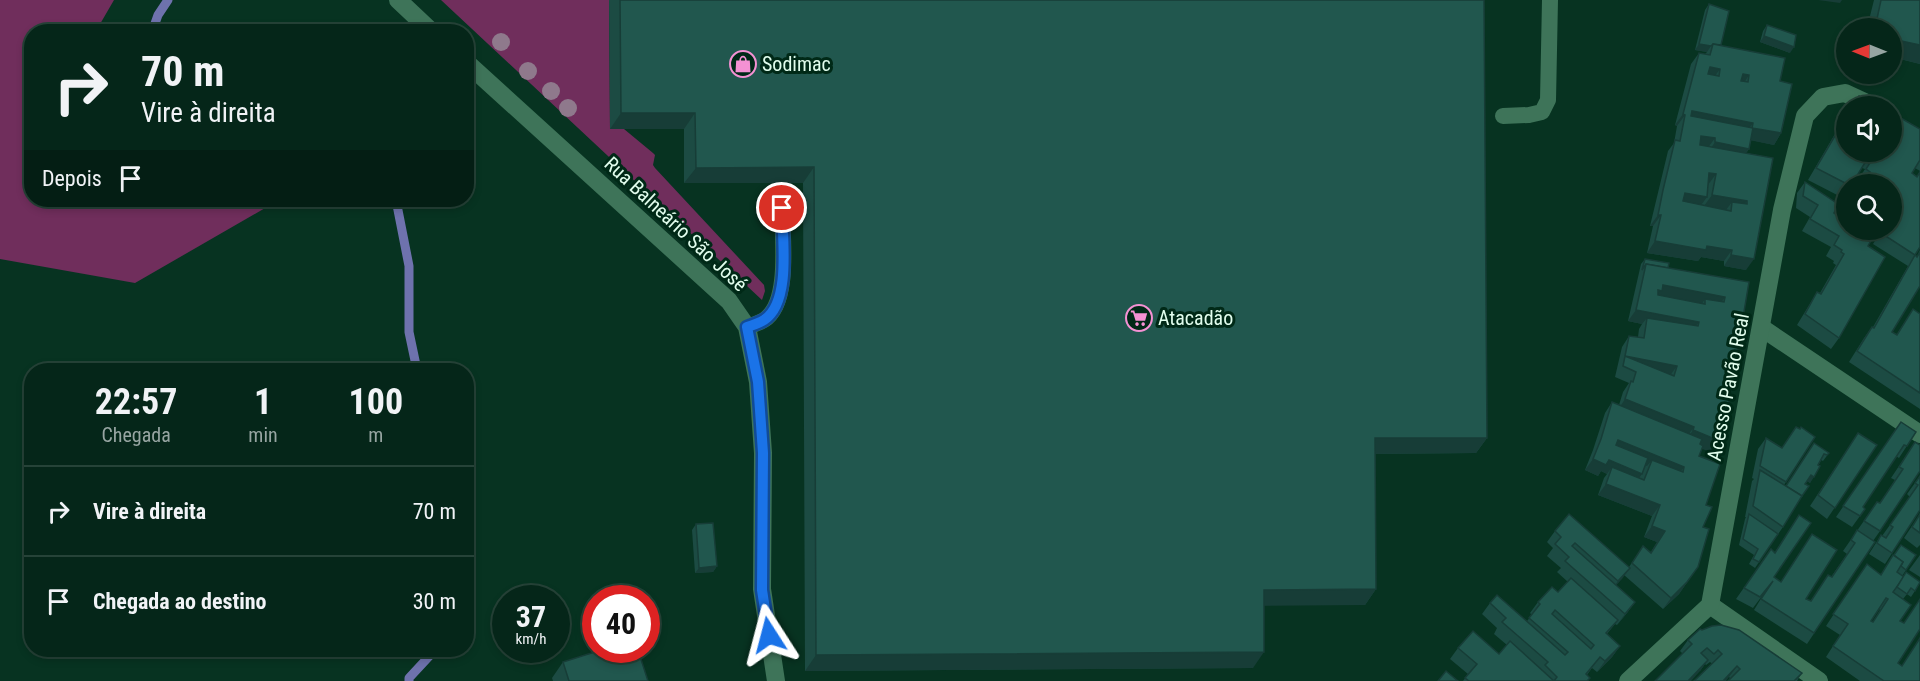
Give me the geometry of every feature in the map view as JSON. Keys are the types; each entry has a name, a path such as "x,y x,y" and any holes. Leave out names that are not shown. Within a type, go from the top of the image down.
{"street":[{"path":"398,0 424,24"},
{"name":"Rua Balneário São José","path":"474,70 729,301 747,327 758,382 763,453 762,590 776,681"},
{"name":"Acesso Pavão Real","path":"1710,605 1782,210 1805,116 1823,97 1845,93 1851,96"},
{"path":"1762,328 1920,434"},
{"path":"1628,681 1710,605 1819,681"}],"lane":[{"path":"1503,116 1542,112 1548,100 1550,0"},
{"path":"747,327 766,319 776,306 783,286 782,208"}],"shaded area":[{"path":"0,0 114,0 100,24 24,24 24,207 267,207 135,283 0,259"},
{"path":"441,0 609,0 610,129 624,129 655,155 653,165 655,168 764,285 762,300 474,31 474,24 467,24"}],"building":[{"name":"Atacadão","path":"620,0 1484,0 1487,438 1375,438 1376,589 1264,590 1264,652 816,655 814,167 696,168 695,113 621,113"},
{"path":"1881,0 1920,0 1920,45 1902,41 1902,18 1877,18"},
{"path":"1709,4 1729,11 1721,45 1699,44"},
{"path":"1767,25 1796,35 1794,47 1764,36"},
{"path":"1713,44 1785,58 1780,81 1792,84 1781,133 1753,128 1749,149 1715,142 1715,138 1701,136 1700,145 1773,158 1754,259 1731,255 1732,250 1707,246 1706,250 1655,241 1661,215 1658,215 1663,190 1675,140 1680,141 1685,115 1683,114 1699,53 1710,55","holes":["1710,67 1720,69 1719,76 1708,74","1743,74 1749,75 1748,82 1741,81","1692,111 1753,123 1752,128 1691,116","1709,173 1716,174 1712,195 1747,201 1747,204 1732,202 1731,211 1683,201 1685,193 1707,197"]},
{"path":"1902,119 1920,129 1920,160 1912,173 1917,177 1920,172 1920,247 1915,255 1892,240 1902,240 1902,174 1869,174 1870,172 1866,169 1870,162 1902,162"},
{"path":"1836,134 1836,162 1865,162 1858,174 1836,174 1836,178 1816,168"},
{"path":"1805,182 1836,203 1834,213 1836,214 1836,234 1810,219 1818,205 1803,196"},
{"path":"1837,240 1871,240 1868,246 1885,257 1839,338 1805,314 1817,292 1821,294 1844,254 1834,245"},
{"path":"1920,252 1920,286 1892,332 1897,335 1913,309 1920,314 1920,393 1857,351 1872,327 1874,328 1915,255 1917,257"},
{"path":"1645,259 1669,263 1668,268 1646,264 1642,270"},
{"path":"1646,264 1749,282 1722,442 1693,430 1694,427 1625,399 1636,372 1623,366 1625,356 1629,336 1644,338 1647,318 1698,326 1699,322 1636,310","holes":["1663,285 1725,297 1724,302 1705,299 1705,304 1658,295 1658,290 1662,291","1625,356 1677,366 1674,376"]},
{"path":"1612,402 1702,439 1700,444 1703,446 1699,456 1720,464 1706,505 1712,507 1703,527 1709,529 1698,567 1671,598 1632,563 1643,546 1651,553 1665,531 1652,526 1660,505 1606,484 1612,467 1644,480 1652,460 1683,472 1684,467 1618,440 1616,445 1648,458 1642,474 1609,460 1606,465 1593,459"},
{"path":"1901,422 1916,432 1907,446 1904,445 1863,507 1865,509 1860,516 1843,506"},
{"path":"1796,427 1800,429 1801,427 1815,437 1786,482 1760,466 1766,438 1782,448"},
{"path":"1858,433 1877,445 1835,508 1818,495"},
{"path":"1915,442 1920,445 1920,471 1880,531 1864,521 1877,502 1880,503 1903,469 1899,467"},
{"path":"1814,443 1829,453 1824,454 1814,477 1811,475 1805,484 1809,486 1802,496 1786,486"},
{"path":"1760,470 1802,496 1783,527 1753,506"},
{"path":"1920,476 1920,510 1892,553 1877,543 1881,535 1886,538 1893,527 1890,525 1918,485 1915,483"},
{"path":"1569,514 1630,568 1618,581 1575,543 1572,546 1635,602 1625,614 1565,561 1569,557 1555,544 1561,537 1555,531"},
{"path":"1749,514 1778,534 1759,562 1753,559 1758,549 1743,539"},
{"path":"1920,514 1920,533 1912,527"},
{"path":"1799,515 1811,523 1774,577 1781,582 1812,534 1837,550 1806,599 1811,601 1828,575 1832,577 1855,543 1851,540 1857,530 1875,542 1814,633 1761,599 1773,581 1760,597 1744,588 1771,549 1775,553"},
{"path":"713,523 717,566 699,568 696,524"},
{"path":"1901,545 1916,555 1906,570 1901,566 1903,562 1894,555"},
{"path":"1893,555 1903,562 1897,572 1904,577 1893,592 1911,605 1900,621 1904,623 1920,599 1920,629 1898,663 1902,666 1920,638 1920,681 1884,681 1833,646 1848,624 1833,614 1867,564 1881,575","holes":["1886,598 1888,599 1873,622 1871,621"]},
{"path":"1906,572 1920,582 1915,591 1911,588 1907,594 1897,587"},
{"path":"1571,578 1618,620 1606,633 1620,646 1605,661 1600,657 1586,674 1590,678 1587,681 1554,681 1557,677 1545,665 1548,662 1502,622 1506,618 1490,603 1497,595 1565,655 1568,652 1529,618 1540,604 1538,602 1552,587 1558,592","holes":["1555,610 1594,645 1591,649 1552,614"]},
{"path":"1721,625 1739,630 1802,673 1794,681 1728,681 1740,669 1737,666 1723,681 1694,681 1722,654 1718,650 1714,654 1707,648 1701,653 1708,660 1688,681 1655,681 1692,644 1688,640 1700,629"},
{"path":"1473,631 1499,654 1510,641 1554,681 1469,681 1465,678 1477,664 1458,648"},
{"path":"582,656 582,663 642,663 648,681 569,681 563,663 570,663 570,660"},
{"path":"1446,671 1458,681 1438,681"}],"waterway":[{"path":"155,24 168,0"},
{"path":"397,207 409,266 409,332 416,363"},
{"path":"409,681 409,678 428,657"}],"place":[{"name":"Sodimac","path":"743,64"},
{"name":"Atacadão","path":"1139,318"}],"route":[{"path":"769,635 762,590 763,453 758,382 747,327 766,319 776,306 783,286 782,208"}]}
